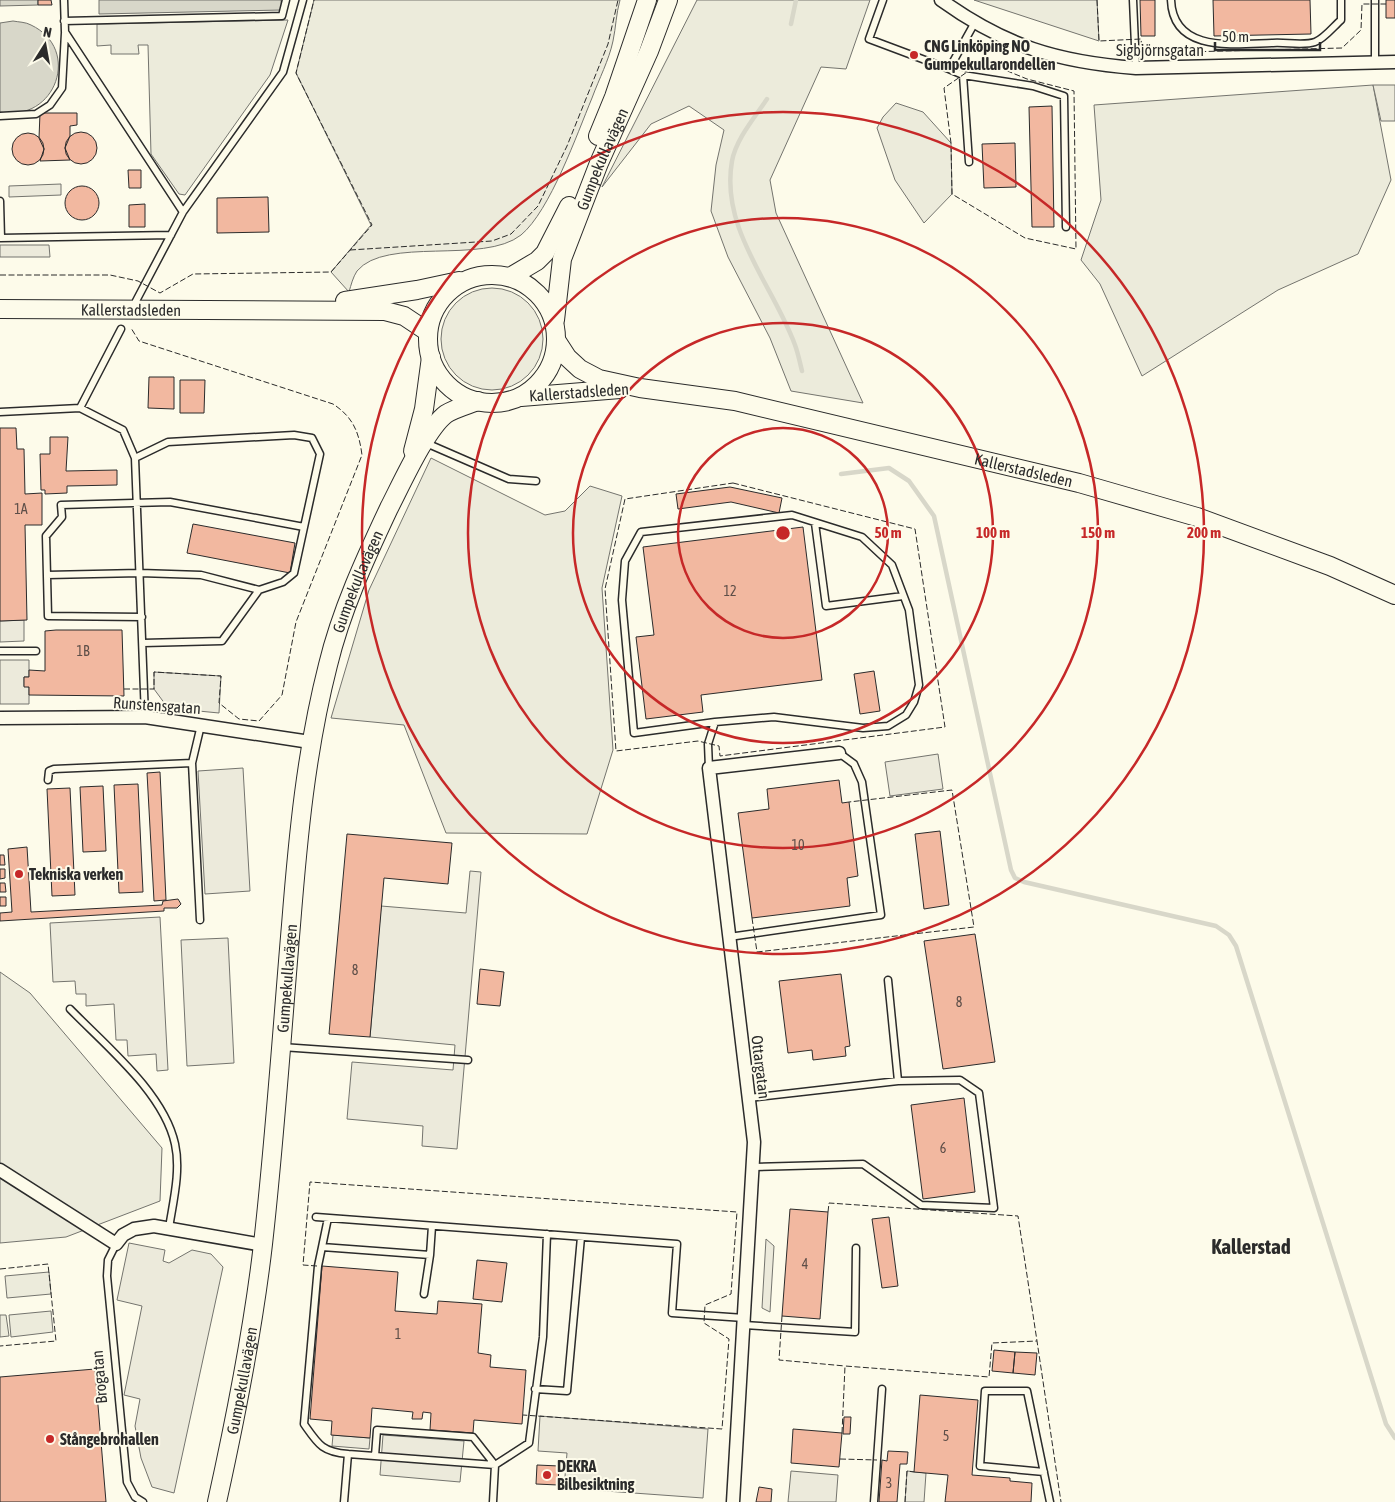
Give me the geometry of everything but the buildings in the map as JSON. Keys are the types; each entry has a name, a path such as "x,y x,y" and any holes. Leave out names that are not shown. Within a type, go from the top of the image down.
{"main road":[{"name":"Gumpekullavägen","path":"510,277 537,261 545,253 560,227 614,97 647,0"},
{"name":"Gumpekullavägen","path":"555,332 558,277 565,250 598,163 649,52 668,0"},
{"path":"490,274 510,277 525,284 538,294 545,303 555,332 553,358 545,374 533,387 518,397 499,402 478,401 462,395 448,385 437,372 431,356 428,332 435,309 450,290 470,278 490,274"},
{"name":"Kallerstadsleden","path":"263,309 361,300 470,278"},
{"name":"Kallerstadsleden","path":"0,309 263,309 385,312 404,316 428,332"},
{"name":"Kallerstadsleden","path":"555,332 567,357 580,369 600,379 640,388 735,401 1079,483 1197,517 1330,566 1395,595"},
{"name":"Gumpekullavägen","path":"408,469 424,409 431,356"},
{"name":"Kallerstadsleden","path":"518,397 640,388"},
{"name":"Gumpekullavägen","path":"217,1502 248,1353 263,1246 303,794 310,742 328,662 360,572 408,469 443,416 478,401"}],"street":[{"name":"Sigbjörnsgatan","path":"941,0 974,24 1012,43 1054,57 1098,65 1136,68 1395,62"},
{"name":"Runstensgatan","path":"0,718 145,717 310,742"},
{"path":"709,768 840,754"},
{"name":"Ottargatan","path":"709,768 754,1142 733,1502"},
{"path":"0,1170 116,1244 123,1235 144,1226 169,1228 263,1246"}],"lane":[{"path":"0,116 36,114 50,105 62,88 65,32 64,0"},
{"path":"64,21 282,16 286,0"},
{"path":"136,301 183,212 283,72 303,0"},
{"path":"883,0 869,39 963,75 1033,86 1064,96 1066,227"},
{"path":"1133,0 1136,68"},
{"path":"1172,0 1172,9 1178,25 1195,38 1214,44 1315,42 1341,20 1341,0"},
{"path":"1375,0 1375,62"},
{"path":"949,69 974,24"},
{"path":"65,32 183,212"},
{"path":"963,75 969,162"},
{"path":"0,200 1,238 171,235"},
{"path":"80,408 122,330"},
{"path":"0,412 80,408 123,430 135,458 145,717"},
{"path":"47,575 140,573 201,575 259,590 283,582 294,573 320,454 312,438 294,435 168,442 135,458"},
{"path":"425,443 509,479 536,481"},
{"path":"142,617 48,616 46,536 62,517 62,505 170,502 304,527"},
{"path":"792,515 862,537 892,565 904,596 909,610 919,685 914,702 906,715 888,726 863,728 774,717 715,722 634,733 622,600 625,561 641,532 792,515"},
{"path":"815,523 826,606 904,596"},
{"path":"143,643 222,641 259,590"},
{"path":"0,651 36,651"},
{"path":"709,768 708,744 715,722"},
{"path":"200,920 192,763 201,724"},
{"path":"728,937 881,915 862,782 854,764 840,754"},
{"path":"48,780 49,771 54,769 192,763"},
{"path":"888,980 898,1081"},
{"path":"70,1009 152,1094 167,1118 176,1145 176,1174 169,1228"},
{"path":"280,1047 468,1060"},
{"path":"748,1098 898,1081 960,1080 979,1093 994,1208 921,1205 863,1164 753,1167"},
{"path":"316,1217 677,1244 672,1313 855,1332 856,1248"},
{"path":"328,1218 318,1266 304,1424 317,1442 331,1453 495,1465 529,1443 543,1337 547,1234"},
{"path":"424,1294 432,1226"},
{"path":"535,1389 567,1391 581,1237"},
{"name":"Brogatan","path":"116,1244 108,1260 106,1276 120,1422 127,1482 135,1497 143,1502"},
{"path":"322,1247 430,1255"},
{"path":"874,1502 882,1389"},
{"path":"1044,1472 980,1466 985,1391 1027,1391 1044,1472 1050,1502"},
{"path":"375,1456 377,1430 472,1437 495,1465 493,1502"},
{"path":"344,1502 348,1454"}],"shaded area":[{"path":"0,0 38,0 38,5 0,6"},
{"path":"99,0 281,0 282,10 99,14"},
{"path":"314,0 620,0 609,55 571,151 542,209 532,224 521,235 504,244 483,248 412,252 390,255 371,261 357,271 349,292 331,272 371,225 296,73"},
{"path":"697,0 870,0 846,69 821,67 770,180 776,213 863,403 791,391 770,338 728,257 711,211 716,165 724,130 689,106 651,124 602,187"},
{"path":"974,0 1097,0 1099,41"},
{"path":"288,20 270,75 185,195 179,194 151,154 148,45 138,45 139,54 111,54 111,45 97,46 97,24"},
{"path":"13,21 29,24 47,36 56,50 58,66 56,82 48,96 36,106 20,112 0,112 0,23"},
{"path":"1373,85 1391,180 1358,254 1278,290 1142,376 1100,284 1081,260 1101,200 1094,105"},
{"path":"1373,85 1395,85 1395,121 1381,121"},
{"path":"896,103 923,112 951,143 952,194 924,223 895,180 877,128 883,117"},
{"path":"61,184 61,195 9,197 9,186"},
{"path":"0,245 49,245 50,257 0,257"},
{"path":"492,288 512,292 528,303 539,319 543,339 539,359 528,375 512,386 492,390 472,386 456,375 445,359 441,339 445,319 456,303 472,292"},
{"path":"431,458 545,515 565,511 590,486 622,496 602,588 613,750 587,834 446,833 404,725 331,718 369,590"},
{"path":"24,620 24,641 0,642 0,621"},
{"path":"0,660 29,660 29,677 24,677 24,686 29,687 29,704 0,704"},
{"path":"154,672 221,676 219,713 168,708 154,689"},
{"path":"938,754 943,789 890,796 885,762"},
{"path":"243,768 250,891 205,894 198,771"},
{"path":"470,871 481,872 457,1149 422,1146 423,1126 347,1119 352,1062 453,1070 455,1045 370,1037 381,906 466,913"},
{"path":"160,917 168,1070 157,1071 156,1054 128,1056 127,1040 116,1040 114,1004 86,1006 86,994 76,994 75,981 53,982 50,923"},
{"path":"228,938 234,1063 187,1066 181,940"},
{"path":"0,972 30,993 162,1148 160,1201 66,1237 0,1243"},
{"path":"766,1239 774,1246 770,1312 762,1308"},
{"path":"129,1243 165,1250 163,1261 169,1263 192,1250 211,1254 223,1267 174,1493 152,1487 141,1458 135,1426 140,1399 124,1395 142,1306 117,1300"},
{"path":"49,1272 51,1294 7,1298 5,1276"},
{"path":"51,1311 53,1332 11,1337 9,1315"},
{"path":"0,1315 6,1315 9,1336 0,1337"},
{"path":"540,1416 708,1429 703,1498 564,1488 567,1453 538,1451"},
{"path":"333,1435 370,1438 369,1449 332,1446"},
{"path":"383,1435 464,1441 460,1482 380,1475"},
{"path":"791,1471 838,1475 836,1502 788,1502"},
{"path":"907,1471 926,1473 924,1502 905,1502"}],"waterway":[{"path":"791,24 796,0"},
{"path":"767,99 746,128 737,145 732,161 730,186 734,210 741,233 785,323 796,348 802,371"},
{"path":"841,474 889,468 909,481 934,516 1011,870 1015,878 1024,882 1216,926 1229,935 1236,946 1386,1424 1395,1438"}],"fence":[{"path":"0,275 110,275 138,281 160,293 193,274 331,272 372,225 296,73 314,0"},
{"path":"350,250 492,241 511,234 538,206 567,146 608,44 618,0"},
{"path":"1097,0 1099,41 1141,39 1142,49 1146,53 1342,48 1361,30 1362,4 1386,4"},
{"path":"983,61 1027,79 1074,91 1076,249 1025,238 952,194 951,143 944,88 983,61"},
{"path":"124,689 154,689 154,672 221,676 219,703 239,719 259,721 282,695 296,622 362,455 354,426 346,414 333,404 139,341 131,328"},
{"path":"733,483 915,529 945,727 720,756 719,746 698,741 616,751 605,589 625,499 733,483"},
{"path":"752,918 757,952 974,927 952,790 849,802"},
{"path":"317,1266 303,1265 310,1182 737,1212 731,1294 705,1305 704,1323 729,1339 722,1429 523,1415"},
{"path":"828,1212 829,1203 1018,1216 1037,1341"},
{"path":"0,1269 48,1264 56,1341 0,1346"},
{"path":"782,1316 779,1360 845,1366"},
{"path":"842,1433 845,1366 989,1377 992,1343 1037,1341 1061,1502"},
{"path":"840,1459 877,1460"},
{"path":"905,1502 907,1471 914,1472"}],"place":[{"name":"CNG Linköping NO Gumpekullarondellen","path":"914,55"},
{"name":"Tekniska verken","path":"19,874"},
{"name":"Stångebrohallen","path":"50,1439"},
{"name":"DEKRA Bilbesiktning","path":"547,1475"}],"district":[{"name":"Kallerstad","path":"1251,1246"}]}
